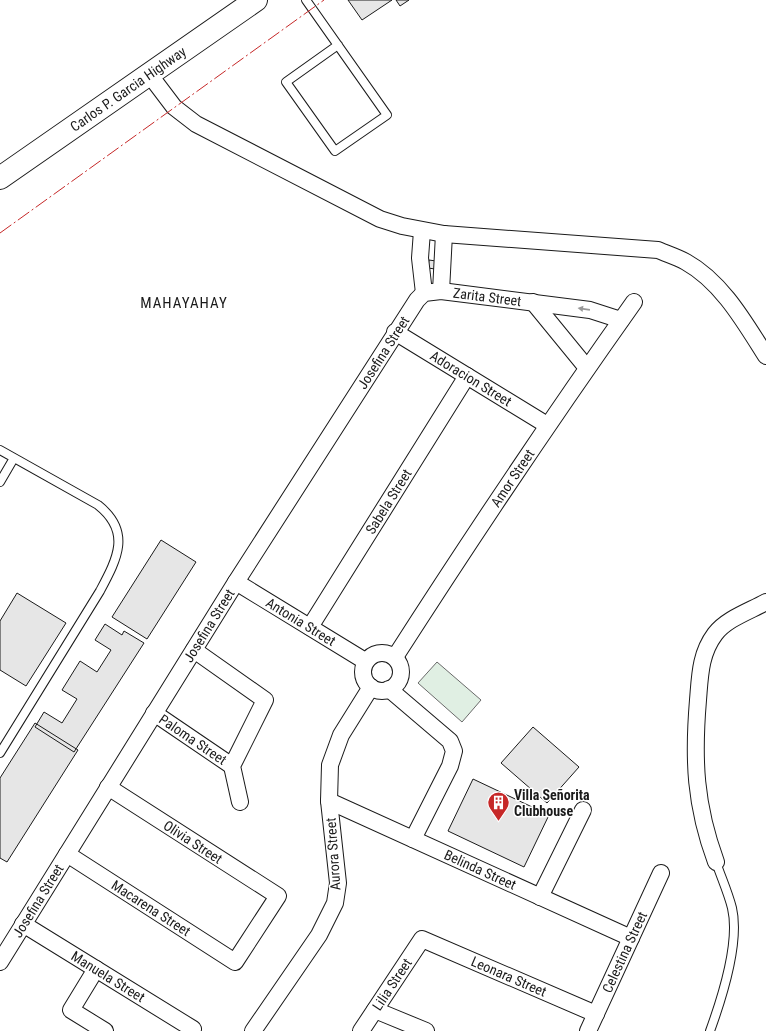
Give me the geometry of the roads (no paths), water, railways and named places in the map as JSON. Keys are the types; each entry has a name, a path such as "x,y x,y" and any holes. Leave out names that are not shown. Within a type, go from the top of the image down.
{"highway":[{"name":"Carlos P. Garcia Highway","path":"0,178 256,0"}],"street":[{"path":"149,74 174,107 196,124 374,216 402,226 444,234 658,250 687,263 709,280 729,300 766,356"},
{"path":"422,231 420,258 424,293"},
{"path":"442,291 444,234"},
{"name":"Zarita Street","path":"424,293 442,291 533,302 590,310 621,320"},
{"name":"Josefina Street","path":"0,962 236,582 395,332 417,300 424,293"},
{"name":"Zarita Street","path":"533,302 586,368"},
{"name":"Amor Street","path":"395,657 470,538 586,368 634,302"},
{"name":"Adoracion Street","path":"395,332 547,425"},
{"name":"Sabela Street","path":"310,627 467,376"},
{"name":"Antonia Street","path":"236,582 366,661"},
{"path":"716,862 705,832 699,802 696,775 694,743 701,664 707,646 716,633 728,622 766,602"},
{"path":"194,650 265,700 232,766 240,802"},
{"path":"379,653 385,653 395,657 401,668 401,675 395,686 380,691 366,683 362,672 366,661 374,654 379,653"},
{"name":"Aurora Street","path":"253,1031 319,935 335,903 338,883 329,801 330,765 340,735 371,687"},
{"path":"389,689 450,741 454,751 450,766 413,839"},
{"name":"Paloma Street","path":"154,713 232,766"},
{"name":"Olivia Street","path":"108,787 278,896 235,962"},
{"name":"Belinda Street","path":"329,801 631,938"},
{"path":"540,897 583,810"},
{"name":"Macarena Street","path":"67,854 235,962"},
{"name":"Celestina Street","path":"588,1031 661,873"},
{"name":"Manuela Street","path":"23,924 193,1030"},
{"name":"Leonara Street","path":"422,939 596,1014"},
{"name":"Lilia Street","path":"362,1031 422,939"},
{"path":"96,969 71,1010 105,1031"},
{"path":"375,1010 426,1031"}],"lane":[{"path":"306,0 338,45 387,114 335,151 286,82 338,45"},
{"path":"0,450 98,505 110,514 117,528 118,545 112,568 100,591 0,753"},
{"path":"0,482 14,458"},
{"path":"710,1031 721,1001 733,936 732,909 716,862"}],"place":[{"name":"Villa Señorita Clubhouse","path":"498,822"}],"district":[{"name":"MAHAYAHAY","path":"184,303"}]}
